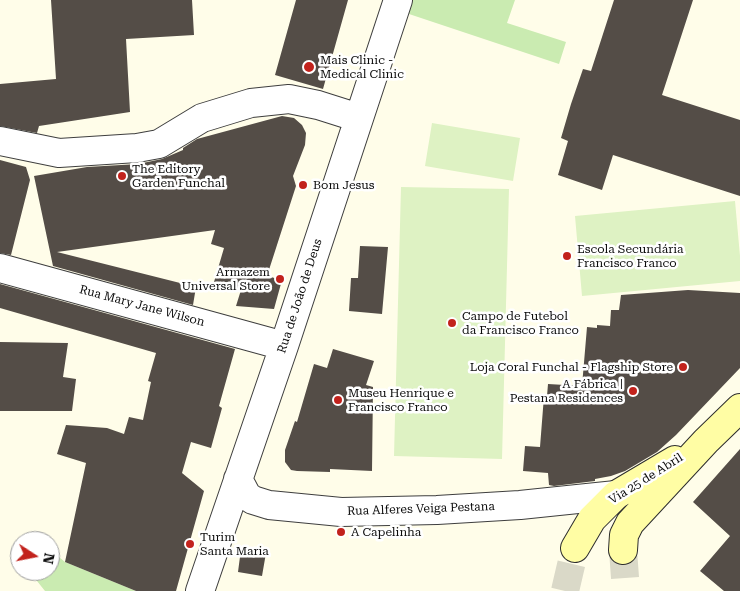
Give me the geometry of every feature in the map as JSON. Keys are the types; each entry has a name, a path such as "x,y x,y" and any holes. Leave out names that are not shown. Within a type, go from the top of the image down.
{"main road":[{"name":"Via 25 de Abril","path":"623,550 624,535 630,523 706,441 740,408"},
{"name":"Via 25 de Abril","path":"575,548 592,519 616,495 638,484 706,441"}],"street":[{"name":"Rua de João de Deus","path":"200,591 284,346 398,0"},
{"path":"0,140 59,153 136,148 159,144 202,118 251,103 289,99 318,105 359,118"},
{"name":"Rua Mary Jane Wilson","path":"0,268 284,346"},
{"name":"Rua Alferes Veiga Pestana","path":"238,479 247,496 253,500 269,505 341,512 437,510 520,505 616,495"}],"green space":[{"path":"407,0 515,0 507,23 566,42 559,64 403,12"},
{"path":"432,123 520,138 513,181 425,166"},
{"name":"Campo de Futebol da Francisco Franco","path":"401,187 509,189 502,459 394,456"},
{"path":"735,201 740,256 740,281 582,296 575,216"},
{"path":"60,558 65,562 136,591 45,591 37,581 60,581"}],"building":[{"path":"51,0 192,0 194,35 126,39 130,112 39,126 37,133 0,126 0,84 56,79"},
{"path":"296,0 348,0 323,89 275,75"},
{"path":"614,0 693,0 662,95 740,120 740,196 613,155 602,190 558,175 568,141 561,138 571,104 583,69 591,71"},
{"path":"282,116 294,118 302,125 306,133 305,145 293,176 296,186 267,276 282,280 274,309 236,306 241,290 214,282 224,248 211,244 215,230 57,252 196,287 193,305 53,266 34,176 87,167 138,164 162,159 183,150 183,148 197,139"},
{"path":"0,160 26,167 30,180 11,255 0,253"},
{"path":"360,246 388,247 382,314 349,311 351,278 358,278"},
{"path":"0,284 235,349 219,406 222,408 211,448 191,442 182,473 204,491 176,591 136,591 65,562 86,463 57,454 66,425 107,428 124,434 129,417 143,420 151,382 148,381 156,353 0,308"},
{"name":"A Fábrica | Pestana Residences","path":"688,290 740,293 740,368 676,435 657,452 625,471 595,479 595,481 554,486 549,485 548,473 523,471 525,446 540,447 544,396 547,396 548,384 582,386 587,327 597,328 597,325 610,326 611,310 619,310 621,295"},
{"path":"0,342 68,343 63,377 76,379 72,411 0,411"},
{"name":"Museu Henrique e Francisco Franco","path":"333,349 374,361 366,385 373,387 372,471 330,469 330,472 291,470 285,462 285,450 295,421 297,422 314,364 327,368"},
{"path":"740,449 740,591 724,591 700,571 730,536 693,502"},
{"path":"241,549 266,553 262,576 238,572"}],"tunnel":[{"path":"565,591 575,548"},
{"path":"623,550 626,591"}],"place":[{"name":"Mais Clinic - Medical Clinic","path":"309,67"},
{"name":"The Editory Garden Funchal","path":"122,176"},
{"name":"Bom Jesus","path":"303,185"},
{"name":"Escola Secundária Francisco Franco","path":"567,256"},
{"name":"Armazem Universal Store","path":"280,279"},
{"name":"Campo de Futebol da Francisco Franco","path":"452,323"},
{"name":"Loja Coral Funchal - Flagship Store","path":"683,367"},
{"name":"A Fábrica | Pestana Residences","path":"633,391"},
{"name":"Museu Henrique e Francisco Franco","path":"338,400"},
{"name":"A Capelinha","path":"341,532"},
{"name":"Turim Santa Maria","path":"190,544"}]}
